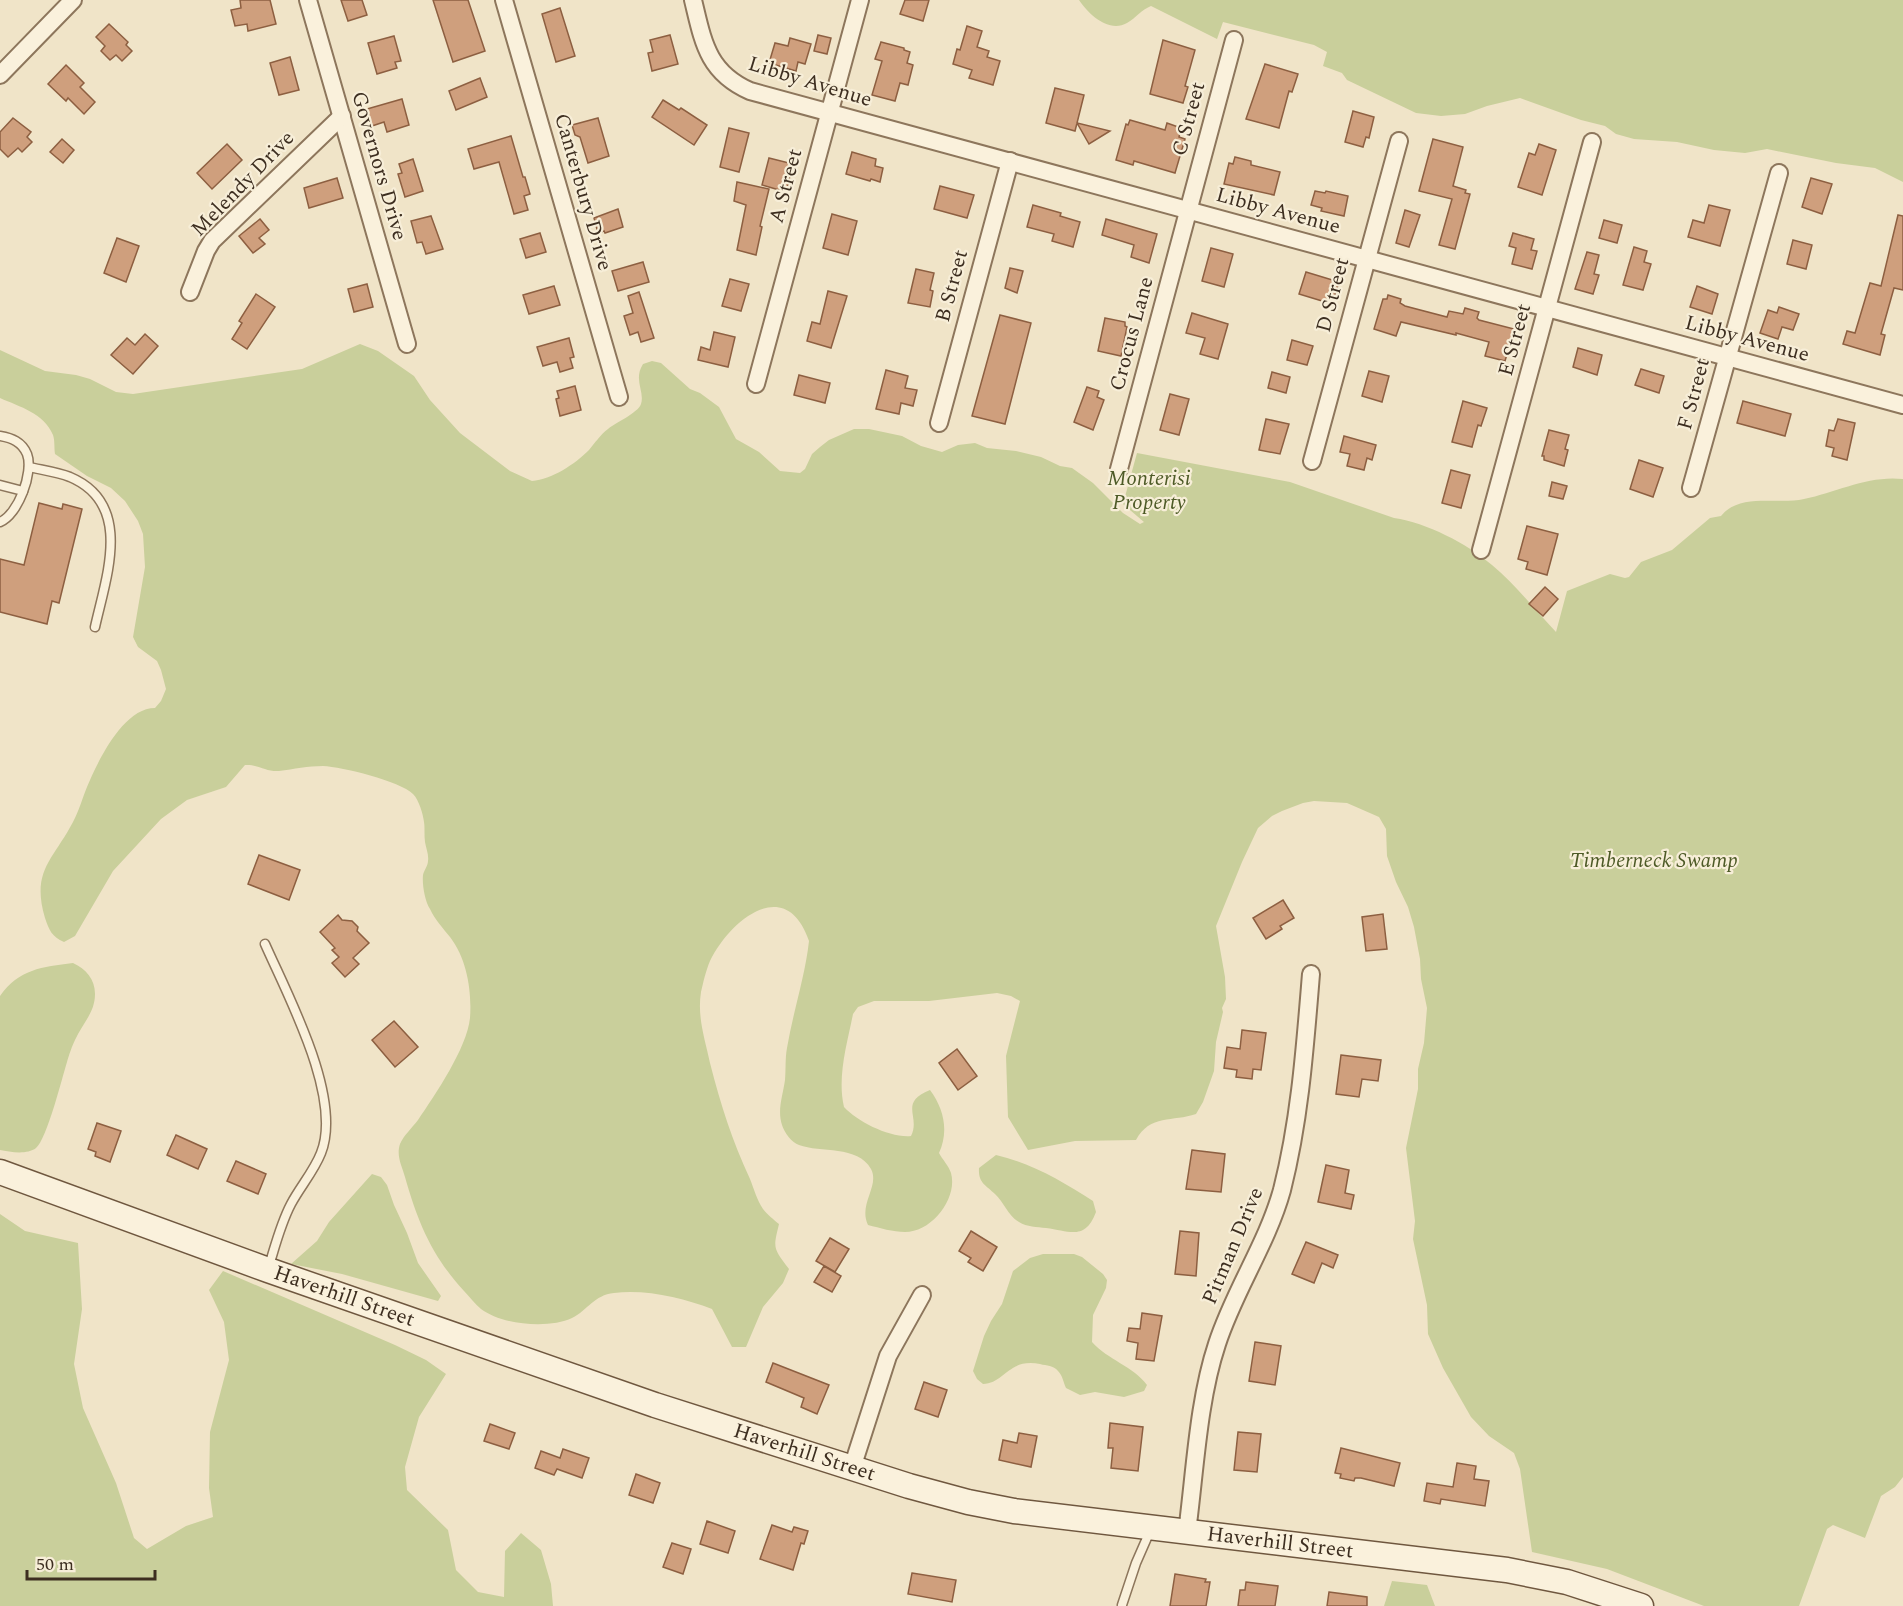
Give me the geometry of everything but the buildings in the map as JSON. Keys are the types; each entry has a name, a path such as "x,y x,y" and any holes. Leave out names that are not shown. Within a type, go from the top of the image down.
{"street":[{"path":"0,75 73,0"},
{"name":"Governors Drive","path":"308,0 407,344"},
{"name":"Canterbury Drive","path":"504,0 620,398"},
{"name":"Libby Avenue","path":"693,0 707,51 719,70 730,80 750,91 1903,405"},
{"name":"A Street","path":"756,384 860,0"},
{"name":"C Street","path":"1188,210 1234,40"},
{"name":"Melendy Drive","path":"190,292 206,251 212,242 342,116"},
{"name":"D Street","path":"1312,461 1399,141"},
{"name":"E Street","path":"1481,550 1592,142"},
{"name":"B Street","path":"939,423 1010,161"},
{"name":"F Street","path":"1691,488 1779,173"},
{"name":"Crocus Lane","path":"1119,469 1188,210"},
{"name":"Pitman Drive","path":"1187,1532 1204,1401 1213,1356 1222,1330 1259,1252 1273,1216 1290,1154 1305,1051 1311,974"},
{"name":"Haverhill Street","path":"0,1172 268,1270 655,1405 909,1486 997,1508 1507,1570 1567,1582 1641,1606"},
{"path":"852,1468 888,1356 922,1295"}],"lane":[{"path":"0,436 11,438 22,446 27,454 29,467 23,491 11,515 0,522"},
{"path":"29,467 58,473 78,481 94,495 106,513 110,523 112,544 95,627"},
{"path":"0,485 23,491"},
{"path":"265,944 300,1024 324,1097 327,1123 321,1152 284,1218 268,1270"},
{"path":"1122,1605 1151,1528"}],"green space":[{"path":"1079,0 1903,0 1903,182 1875,168 1836,163 1767,149 1745,153 1714,150 1677,142 1634,139 1616,134 1605,126 1581,120 1520,98 1465,114 1441,116 1416,113 1347,80 1342,73 1323,66 1327,52 1314,45 1223,22 1217,39 1151,6 1127,23 1113,26 1094,17"},
{"path":"360,344 378,351 414,376 430,400 460,433 510,471 532,481 540,480 570,466 589,450 605,431 636,411 642,399 640,370 643,364 652,361 661,363 690,389 700,393 719,407 736,439 759,452 780,471 800,473 805,469 812,454 820,447 829,440 854,429 869,429 902,436 921,446 942,452 958,445 975,443 987,448 1016,451 1041,457 1060,466 1072,468 1093,483 1123,513 1140,524 1144,522 1123,504 1137,453 1290,482 1394,518 1420,524 1458,542 1500,572 1556,632 1567,591 1610,574 1629,577 1641,562 1672,550 1710,518 1721,516 1738,504 1804,499 1878,479 1903,479 1903,1477 1895,1487 1881,1496 1865,1538 1833,1525 1827,1529 1799,1606 1704,1606 1607,1569 1532,1552 1520,1469 1514,1453 1489,1436 1471,1417 1443,1368 1428,1334 1427,1305 1413,1239 1415,1221 1406,1148 1418,1089 1418,1069 1424,1043 1427,1008 1421,979 1420,959 1408,907 1387,856 1386,829 1379,817 1347,803 1314,801 1303,803 1272,816 1258,828 1216,926 1225,977 1226,999 1222,1008 1216,1042 1214,1071 1203,1102 1196,1114 1155,1122 1148,1126 1136,1140 1075,1141 1028,1150 1008,1117 1006,1056 1020,1001 1011,996 997,993 929,1001 874,1001 858,1007 853,1014 844,1060 842,1096 844,1107 857,1118 884,1132 911,1136 914,1122 912,1110 915,1100 930,1090 939,1105 944,1120 944,1137 939,1153 951,1173 951,1193 941,1212 933,1220 925,1226 905,1232 868,1225 866,1210 873,1175 865,1161 848,1153 796,1144 786,1134 780,1108 785,1080 786,1052 809,941 799,921 787,910 773,907 758,911 744,919 731,931 710,961 700,1001 704,1037 727,1122 759,1202 779,1224 775,1244 780,1257 789,1269 783,1283 763,1307 746,1347 732,1347 712,1309 689,1301 651,1293 607,1294 572,1318 551,1323 513,1322 481,1309 443,1265 427,1238 415,1209 399,1157 400,1144 433,1098 457,1057 468,1030 470,1018 469,986 461,955 434,917 425,897 423,875 428,854 423,815 413,794 384,780 332,767 312,766 274,771 245,765 226,787 187,800 161,819 113,871 75,936 64,942 54,935 46,922 41,902 42,877 46,867 75,818 105,751 122,726 132,717 143,710 155,708 166,689 157,661 138,647 133,637 145,567 143,534 138,521 125,501 111,488 87,476 55,454 53,435 44,421 31,412 0,398 0,350 45,371 76,375 116,392 133,394 302,369"},
{"path":"73,963 86,971 91,979 95,989 94,1001 91,1013 72,1048 45,1133 36,1148 28,1152 0,1150 0,996 7,987 23,975 41,968"},
{"path":"996,1155 1009,1158 1046,1174 1093,1201 1096,1212 1092,1221 1082,1231 1076,1232 1022,1224 1009,1213 980,1177 979,1168"},
{"path":"372,1174 381,1177 387,1185 418,1263 441,1296 438,1301 342,1274 291,1264 317,1241 329,1222"},
{"path":"0,1214 25,1231 78,1243 82,1309 74,1364 83,1408 116,1483 134,1538 147,1549 186,1526 213,1517 209,1488 210,1432 229,1360 224,1322 209,1290 223,1271 395,1345 426,1360 446,1374 419,1417 405,1467 407,1490 448,1530 456,1570 478,1592 504,1597 505,1551 521,1533 541,1550 551,1584 553,1606 0,1606"},
{"path":"1043,1254 1074,1254 1082,1257 1103,1274 1107,1280 1106,1288 1093,1315 1092,1342 1105,1354 1141,1378 1147,1385 1144,1391 1124,1397 1095,1392 1080,1395 1066,1388 1061,1375 1054,1368 1029,1363 1014,1367 990,1383 983,1384 977,1379 973,1371 984,1336 1002,1304 1013,1271 1030,1258"},
{"path":"1392,1581 1427,1585 1435,1606 1384,1606"}],"park label":[{"name":"Monterisi Property","path":"1149,491"},
{"name":"Timberneck Swamp","path":"1654,861"}]}
